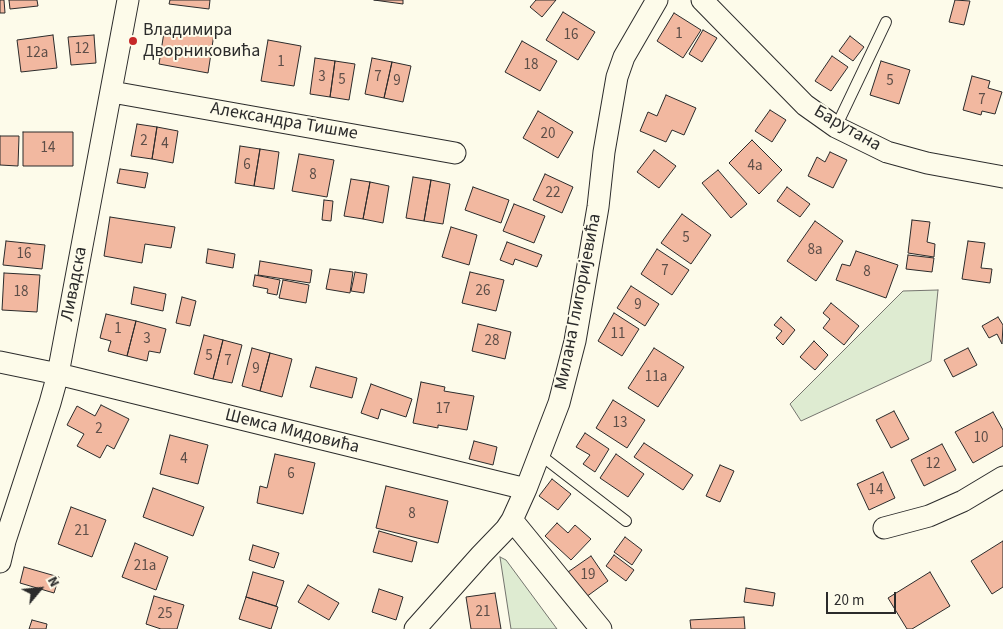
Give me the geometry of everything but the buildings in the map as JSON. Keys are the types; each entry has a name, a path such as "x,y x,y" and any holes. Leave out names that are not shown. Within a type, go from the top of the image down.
{"street":[{"name":"Ливадска","path":"0,562 58,374 128,0"},
{"name":"Милана Глигоријевића","path":"415,629 481,555 498,539 512,520 526,489 559,403 575,341 598,207 604,152 617,78 624,57 657,0"},
{"name":"Барутана","path":"702,0 805,105 836,127 887,152 927,164 1003,177"},
{"name":"Александра Тишме","path":"112,92 455,153"},
{"path":"0,362 58,374"},
{"name":"Шемса Мидовића","path":"58,374 526,489"},
{"path":"884,528 929,516 963,501 1003,477"},
{"path":"512,520 601,629"}],"lane":[{"path":"836,127 886,22"},
{"path":"539,454 626,521"}],"green space":[{"path":"938,290 931,361 801,421 790,404 903,291"},
{"path":"500,557 506,560 557,629 511,629"}],"place":[{"name":"Владимира Дворниковића","path":"133,41"}]}
